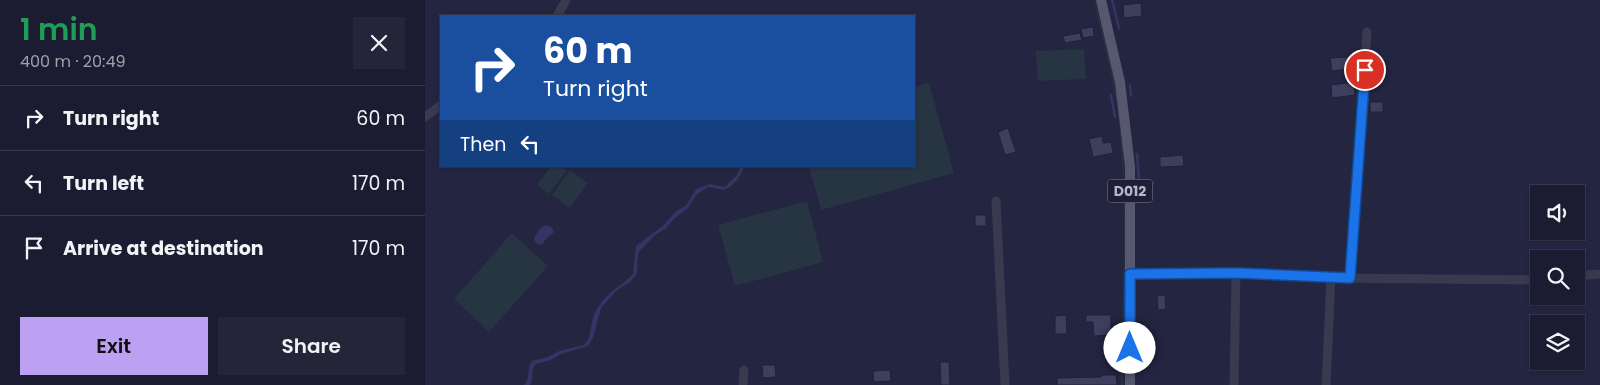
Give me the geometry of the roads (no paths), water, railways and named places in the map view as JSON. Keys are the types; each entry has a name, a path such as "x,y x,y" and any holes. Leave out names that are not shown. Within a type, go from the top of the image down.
{"main road":[{"name":"D012","path":"1101,0 1114,52 1127,129 1130,167 1137,274 1130,385"}],"street":[{"path":"558,15 566,0"},
{"path":"1350,278 1367,32"},
{"path":"425,117 440,106"},
{"path":"996,201 1005,385"},
{"path":"1234,385 1236,273"},
{"path":"1137,274 1236,273 1331,278 1530,280"},
{"path":"1585,275 1600,274"},
{"path":"1326,385 1331,278"},
{"path":"743,385 744,370"}],"waterway":[{"path":"1112,0 1119,28"},
{"path":"1130,85 1131,96"},
{"path":"1111,95 1115,117"},
{"path":"1137,154 1140,194"},
{"path":"1140,185 1144,187 1153,183"}]}
